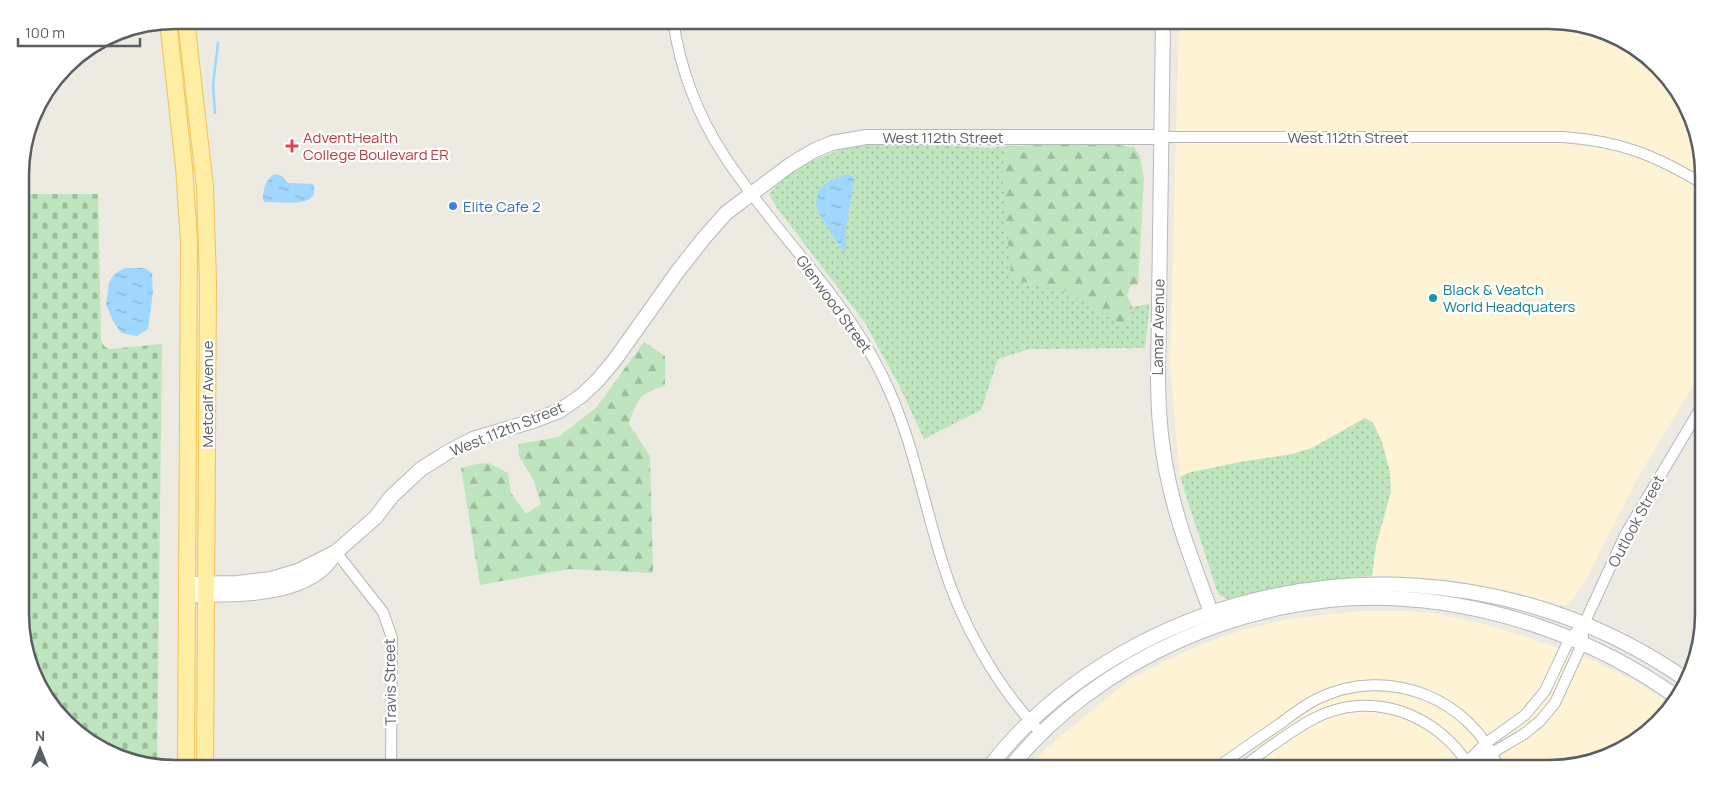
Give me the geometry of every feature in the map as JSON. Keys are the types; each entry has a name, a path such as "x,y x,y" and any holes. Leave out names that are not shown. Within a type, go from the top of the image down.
{"main road":[{"name":"Metcalf Avenue","path":"169,29 184,167 189,240 186,760"},
{"name":"Metcalf Avenue","path":"187,29 201,139 207,233 205,760"}],"street":[{"name":"Glenwood Street","path":"675,29 685,71 698,108 725,157 846,315 863,340 880,371 894,399 905,428 940,557 951,590 1007,693 1041,733"},
{"name":"Lamar Avenue","path":"1162,29 1159,421 1171,493 1182,531 1216,627"},
{"name":"West 112th Street","path":"187,590 252,594 306,580 328,565 336,552 376,517 392,497 421,469 462,444 559,411 581,396 614,361 704,238 726,213 800,158 832,143 882,136 1563,137 1585,138 1649,154 1695,179"},
{"name":"Outlook Street","path":"1584,624 1625,535 1695,417"},
{"name":"Travis Street","path":"336,552 378,605 389,625 392,638 391,760"},
{"path":"996,760 1030,722 1070,688 1110,660 1168,630 1211,612 1271,595 1350,584 1446,587 1489,594 1536,606 1584,624 1645,654 1681,677"},
{"path":"1017,760 1041,733 1081,698 1120,672 1158,651 1216,627 1254,615 1308,604 1387,598 1435,602 1477,610 1519,621 1576,641 1622,662 1671,694"},
{"path":"1473,760 1486,742 1515,723 1545,691 1576,641 1584,624"},
{"path":"1479,760 1529,731 1548,712 1562,692 1576,641"},
{"path":"1228,760 1310,703 1343,689 1365,685 1401,687 1433,697 1461,715 1486,742 1496,760"},
{"path":"1253,760 1313,718 1336,710 1362,706 1394,709 1422,720 1443,734 1460,751 1466,760"}],"shaded area":[{"path":"1179,29 1559,29 1587,34 1622,48 1652,72 1676,102 1690,137 1694,156 1695,382 1641,472 1586,580 1568,606 1451,579 1372,576 1376,545 1391,492 1390,472 1382,442 1373,423 1365,418 1311,448 1292,454 1187,473 1180,477 1170,367"},
{"path":"1359,611 1411,611 1438,614 1492,626 1578,653 1639,683 1666,701 1645,724 1630,736 1614,745 1596,752 1559,760 1036,760 1048,747 1129,680 1205,643 1246,629 1290,619"}],"green space":[{"path":"1101,143 1134,147 1140,156 1144,178 1138,284 1130,286 1127,295 1132,307 1126,327 1062,289 1046,288 1018,280 1011,275 1002,169 1008,146"},
{"path":"856,145 944,145 987,148 1008,146 1002,169 1046,288 1062,288 1126,327 1132,307 1150,304 1145,348 1029,349 998,359 981,410 924,439 900,387 865,323 777,208 769,194 778,184 798,169 832,153"},
{"path":"29,194 98,194 101,341 105,347 110,349 162,344 157,759 119,749 102,741 86,730 59,703 48,687 34,652 29,614"},
{"path":"644,342 665,356 665,386 650,391 640,398 634,408 629,424 650,456 653,573 569,569 480,585 461,468 489,463 508,473 511,493 526,514 541,504 533,479 519,456 518,444 558,437 596,408"},
{"path":"1365,418 1373,423 1382,442 1390,472 1391,492 1376,545 1372,576 1299,584 1227,599 1218,594 1180,477 1187,473 1292,454 1312,448"}],"water":[{"path":"275,174 282,176 288,183 313,184 314,192 312,197 306,201 289,203 265,202 263,200 263,192 265,185"},
{"path":"847,174 853,176 854,180 846,227 846,251 844,252 818,212 816,203 818,191 821,187 831,180"},
{"path":"125,268 144,268 152,273 153,292 148,329 137,336 121,333 113,321 106,304 109,283 114,274"}],"waterway":[{"path":"215,113 213,85 218,43"}],"place":[{"name":"AdventHealth College Boulevard ER","path":"292,146"},
{"name":"Elite Cafe 2","path":"453,206"},
{"name":"Black & Veatch World Headquaters","path":"1433,298"}]}
